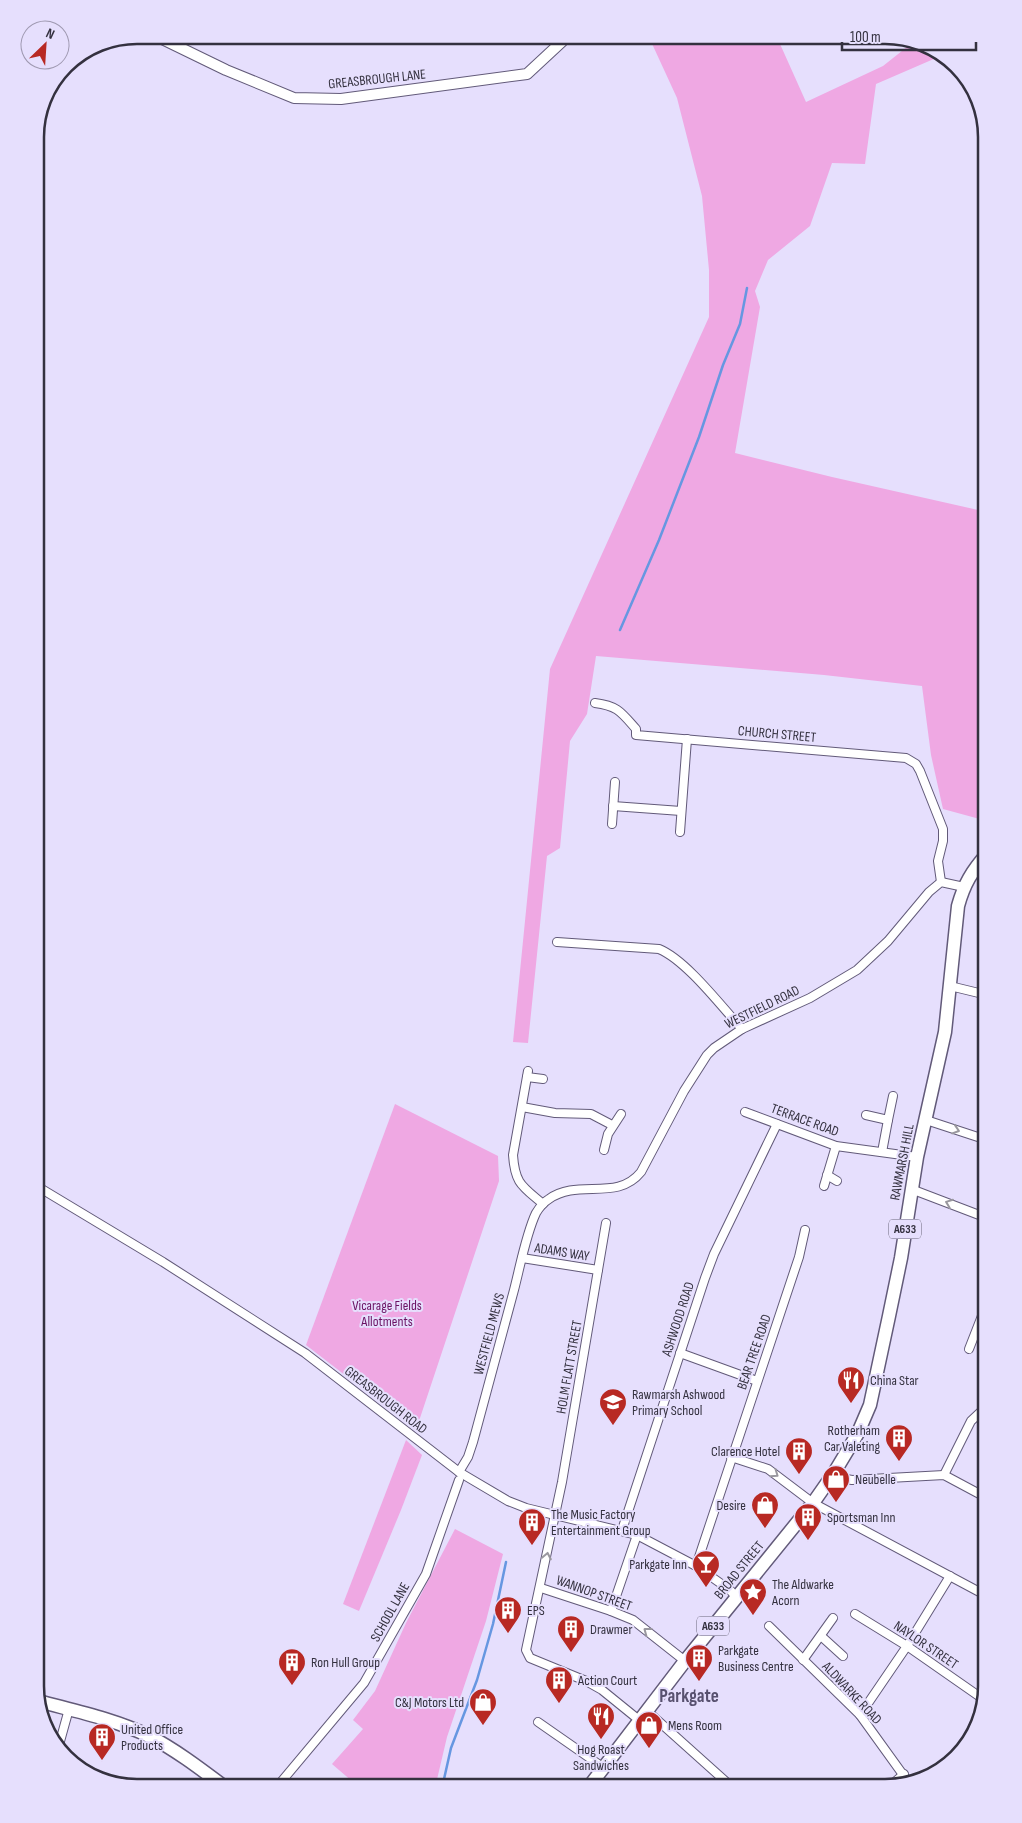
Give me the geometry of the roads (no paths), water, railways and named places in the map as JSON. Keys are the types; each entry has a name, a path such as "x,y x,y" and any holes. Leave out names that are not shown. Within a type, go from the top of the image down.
{"main road":[{"name":"A633","path":"964,887 978,864"},
{"name":"RAWMARSH HILL","path":"837,1469 858,1433 870,1404 901,1258 917,1157 945,1032 952,948 958,906 964,887"},
{"name":"BROAD STREET","path":"595,1779 642,1715 812,1503 837,1469"},
{"path":"46,1703 108,1720 148,1736 214,1779"}],"street":[{"name":"GREASBROUGH LANE","path":"175,44 226,70 294,98 341,99 527,74 559,44"},
{"name":"CHURCH STREET","path":"595,703 611,705 622,712 636,729 636,735 906,758 916,764 920,771 943,829 944,841 938,861 940,882"},
{"path":"680,832 687,739"},
{"path":"612,824 615,782"},
{"path":"613,806 681,811"},
{"path":"940,882 964,887"},
{"name":"WESTFIELD ROAD","path":"543,1204 558,1194 567,1191 619,1187 632,1182 641,1172 684,1091 706,1055 722,1041 742,1029 810,998 857,970 888,941 929,892 940,882"},
{"path":"557,942 659,949 668,952 691,973 742,1029"},
{"path":"950,986 978,994"},
{"path":"543,1079 527,1074 513,1155 515,1175 523,1186 543,1204"},
{"path":"882,1152 893,1096"},
{"path":"522,1107 555,1114 591,1114 612,1125"},
{"name":"TERRACE ROAD","path":"745,1112 836,1146 917,1157"},
{"path":"604,1150 612,1125 621,1114"},
{"path":"866,1115 888,1120"},
{"path":"926,1120 978,1137"},
{"name":"ASHWOOD ROAD","path":"622,1530 714,1254 777,1124"},
{"path":"824,1186 836,1146"},
{"path":"827,1175 837,1181"},
{"path":"911,1189 978,1215"},
{"name":"GREASBROUGH ROAD","path":"44,1190 163,1262 305,1353 427,1448 459,1476 526,1508 637,1535 696,1566 730,1590 736,1598"},
{"name":"WESTFIELD MEWS","path":"459,1476 473,1442 535,1215 543,1204"},
{"name":"HOLM FLATT STREET","path":"606,1223 555,1514 541,1588 527,1643 530,1658 586,1681 642,1715"},
{"name":"BEAR TREE ROAD","path":"696,1566 799,1258 805,1230"},
{"name":"ADAMS WAY","path":"522,1258 598,1270"},
{"path":"969,1349 978,1334"},
{"path":"680,1353 757,1381"},
{"path":"944,1475 971,1421 978,1414"},
{"path":"732,1457 758,1464 771,1471 812,1503 978,1591"},
{"path":"837,1469 841,1478 852,1480 944,1475 978,1493"},
{"name":"SCHOOL LANE","path":"284,1779 364,1683 426,1574 459,1476"},
{"path":"611,1611 637,1535"},
{"path":"860,1716 907,1646 950,1576"},
{"name":"WANNOP STREET","path":"541,1588 633,1620 685,1661"},
{"name":"NAYLOR STREET","path":"855,1614 907,1646 977,1695"},
{"path":"803,1660 833,1618"},
{"name":"ALDWARKE ROAD","path":"769,1626 860,1716 904,1774"},
{"path":"821,1636 843,1656"},
{"path":"60,1740 69,1709"},
{"path":"642,1715 722,1779"},
{"path":"538,1722 604,1768"},
{"path":"900,1778 904,1774"}],"waterway":[{"path":"620,630 659,540 699,437 723,365 740,324 747,288"},
{"path":"444,1779 451,1748 477,1680 493,1624 506,1562"}],"place":[{"name":"China Star","path":"851,1404"},
{"name":"Rawmarsh Ashwood Primary School","path":"613,1426"},
{"name":"Rotherham Car Valeting","path":"899,1462"},
{"name":"Clarence Hotel","path":"799,1475"},
{"name":"Neubelle","path":"836,1503"},
{"name":"Desire","path":"765,1529"},
{"name":"Sportsman Inn","path":"808,1541"},
{"name":"The Music Factory Entertainment Group","path":"532,1546"},
{"name":"Parkgate Inn","path":"706,1588"},
{"name":"The Aldwarke Acorn","path":"753,1616"},
{"name":"EPS","path":"508,1634"},
{"name":"Drawmer","path":"571,1653"},
{"name":"Parkgate Business Centre","path":"699,1682"},
{"name":"Ron Hull Group","path":"292,1686"},
{"name":"Action Court","path":"559,1704"},
{"name":"C&J Motors Ltd","path":"483,1726"},
{"name":"Hog Roast Sandwiches","path":"601,1740"},
{"name":"Mens Room","path":"649,1749"},
{"name":"United Office Products","path":"102,1761"}],"district":[{"name":"Parkgate","path":"689,1696"}],"park label":[{"name":"Vicarage Fields Allotments","path":"387,1314"}]}
